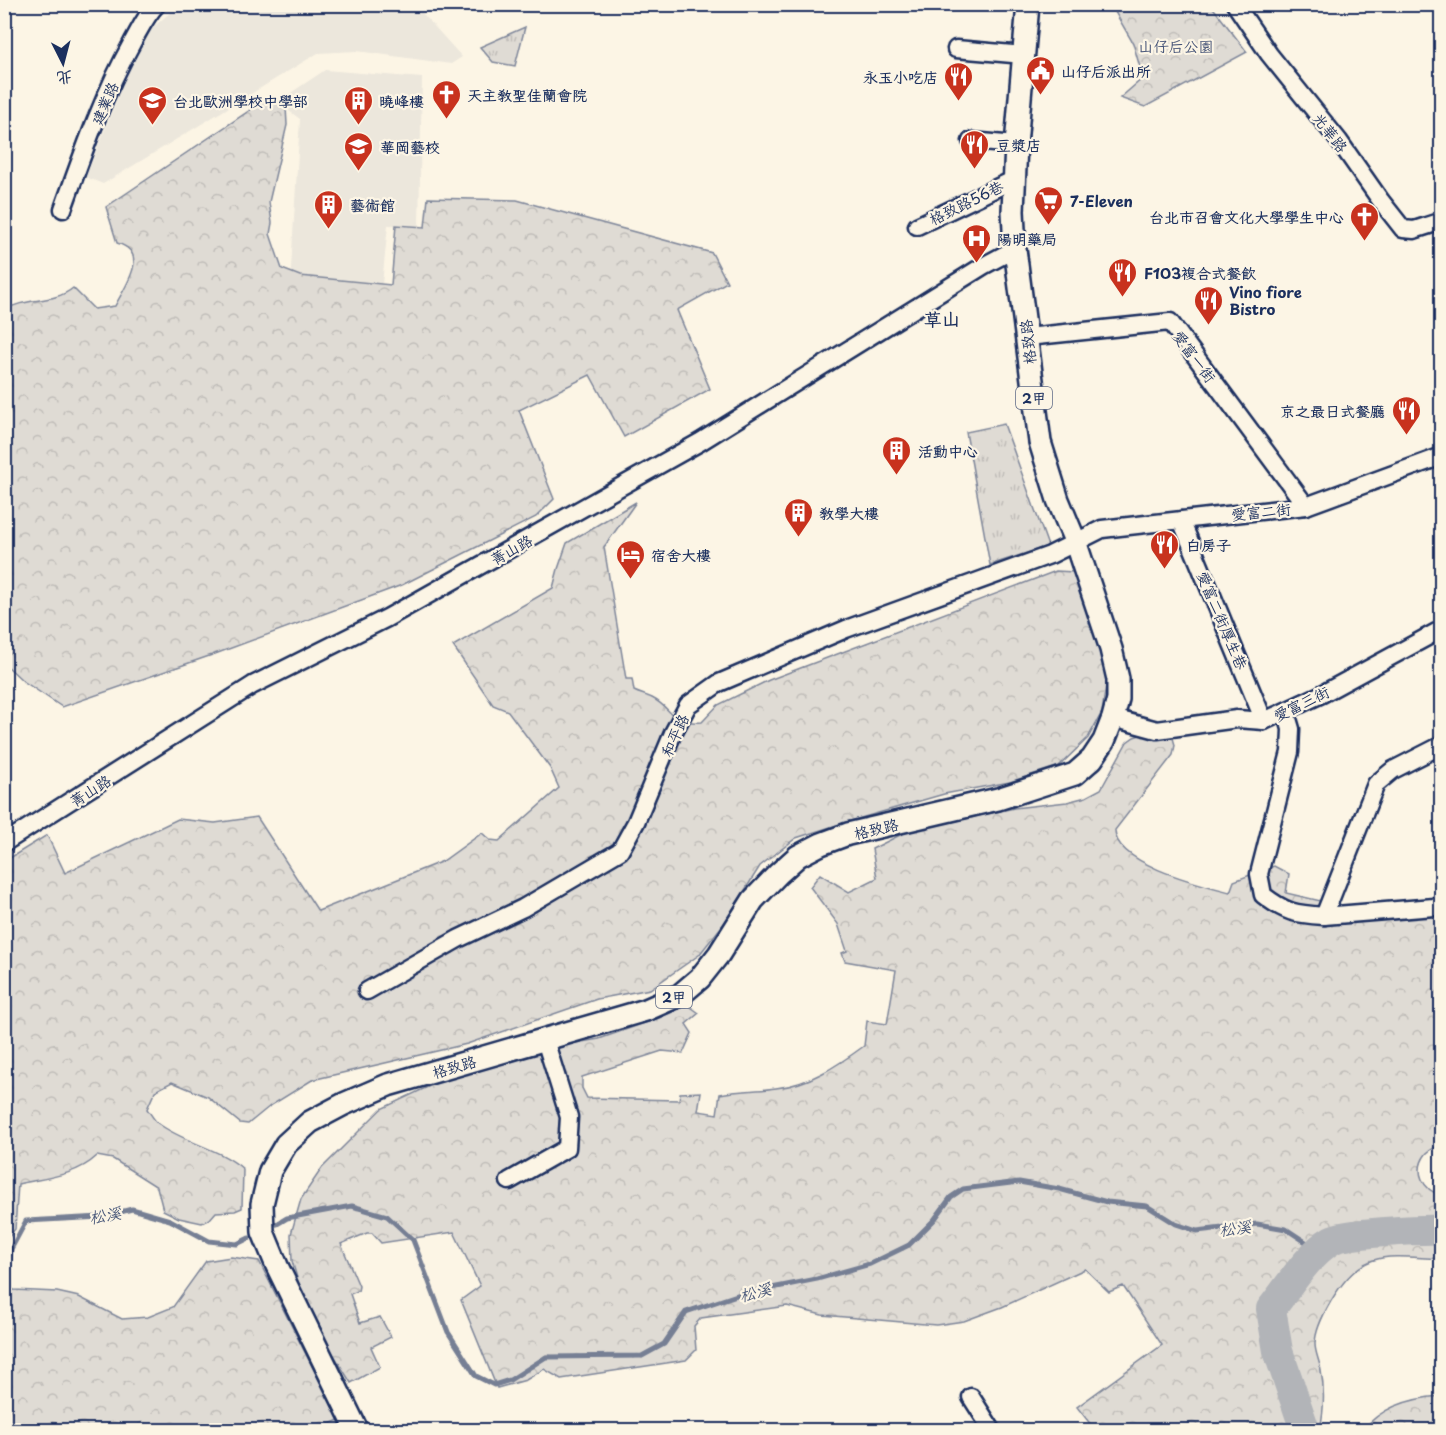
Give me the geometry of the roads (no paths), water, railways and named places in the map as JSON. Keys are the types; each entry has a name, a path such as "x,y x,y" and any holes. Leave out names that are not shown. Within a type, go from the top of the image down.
{"main road":[{"name":"格致路","path":"357,1431 276,1266 263,1232 262,1204 270,1171 286,1144 310,1122 388,1085 646,1010 680,995 700,978 719,954 753,900 798,856 848,834 998,799 1075,774 1092,759 1104,741 1118,699 1116,669 1040,442 1015,249 1013,211 1016,145 1028,4"}],"street":[{"name":"建業路","path":"63,209 80,160 120,65 150,12 157,4"},
{"name":"光華路","path":"1235,4 1269,54 1339,141 1403,229 1414,230 1442,220"},
{"path":"956,49 1024,55"},
{"path":"971,141 1016,145"},
{"name":"格致路56巷","path":"917,226 1015,179"},
{"name":"菁山路","path":"4,843 253,685 387,618 700,442 973,272 1015,249"},
{"name":"愛富一街","path":"1027,337 1170,322 1306,506"},
{"name":"愛富二街","path":"1075,542 1102,529 1306,506 1442,456"},
{"name":"愛富二街厚生巷","path":"1181,520 1264,721"},
{"name":"和平路","path":"367,991 458,939 523,908 621,851 688,705 719,683 846,629 1050,555 1075,542"},
{"name":"愛富三街","path":"1113,718 1157,730 1237,719 1264,721 1286,712 1442,630"},
{"path":"1286,712 1291,729 1290,752 1259,874 1263,895 1282,910 1324,916 1434,907 1442,904"},
{"path":"1324,916 1376,784 1393,770 1442,745"},
{"path":"509,1181 567,1148 569,1118 545,1040"},
{"path":"971,1398 992,1431"}],"waterway":[{"name":"松溪","path":"277,1224 287,1218 352,1206 387,1216 413,1240 448,1332 476,1376 494,1385 510,1380 546,1357 642,1356 664,1344 686,1312 737,1295 817,1279 870,1264 909,1245 934,1220 951,1197 963,1189 1019,1182 1059,1189 1107,1202 1147,1206 1176,1224 1197,1231 1257,1224 1286,1229 1318,1250"},
{"name":"松溪","path":"4,1289 7,1286 11,1249 26,1221 101,1217 132,1209 170,1220 209,1241 237,1244 249,1238"},
{"name":"松溪","path":"1305,1430 1278,1351 1271,1309 1307,1262 1332,1240 1367,1233 1442,1230"}],"place":[{"name":"山仔后派出所","path":"1040,96"},
{"name":"永玉小吃店","path":"959,102"},
{"name":"天主教聖佳蘭會院","path":"446,120"},
{"name":"台北歐洲學校中學部","path":"152,126"},
{"name":"曉峰樓","path":"358,126"},
{"name":"豆漿店","path":"975,170"},
{"name":"華岡藝校","path":"359,172"},
{"name":"7-Eleven","path":"1049,226"},
{"name":"藝術館","path":"329,230"},
{"name":"台北市召會文化大學學生中心","path":"1365,242"},
{"name":"陽明藥局","path":"976,264"},
{"name":"F103複合式餐飲","path":"1123,298"},
{"name":"Vino fiore Bistro","path":"1208,326"},
{"name":"京之最日式餐廳","path":"1406,436"},
{"name":"活動中心","path":"897,476"},
{"name":"教學大樓","path":"798,538"},
{"name":"白房子","path":"1165,570"},
{"name":"宿舍大樓","path":"630,580"}],"district":[{"name":"草山","path":"942,318"}],"park label":[{"name":"山仔后公園","path":"1176,45"}]}
